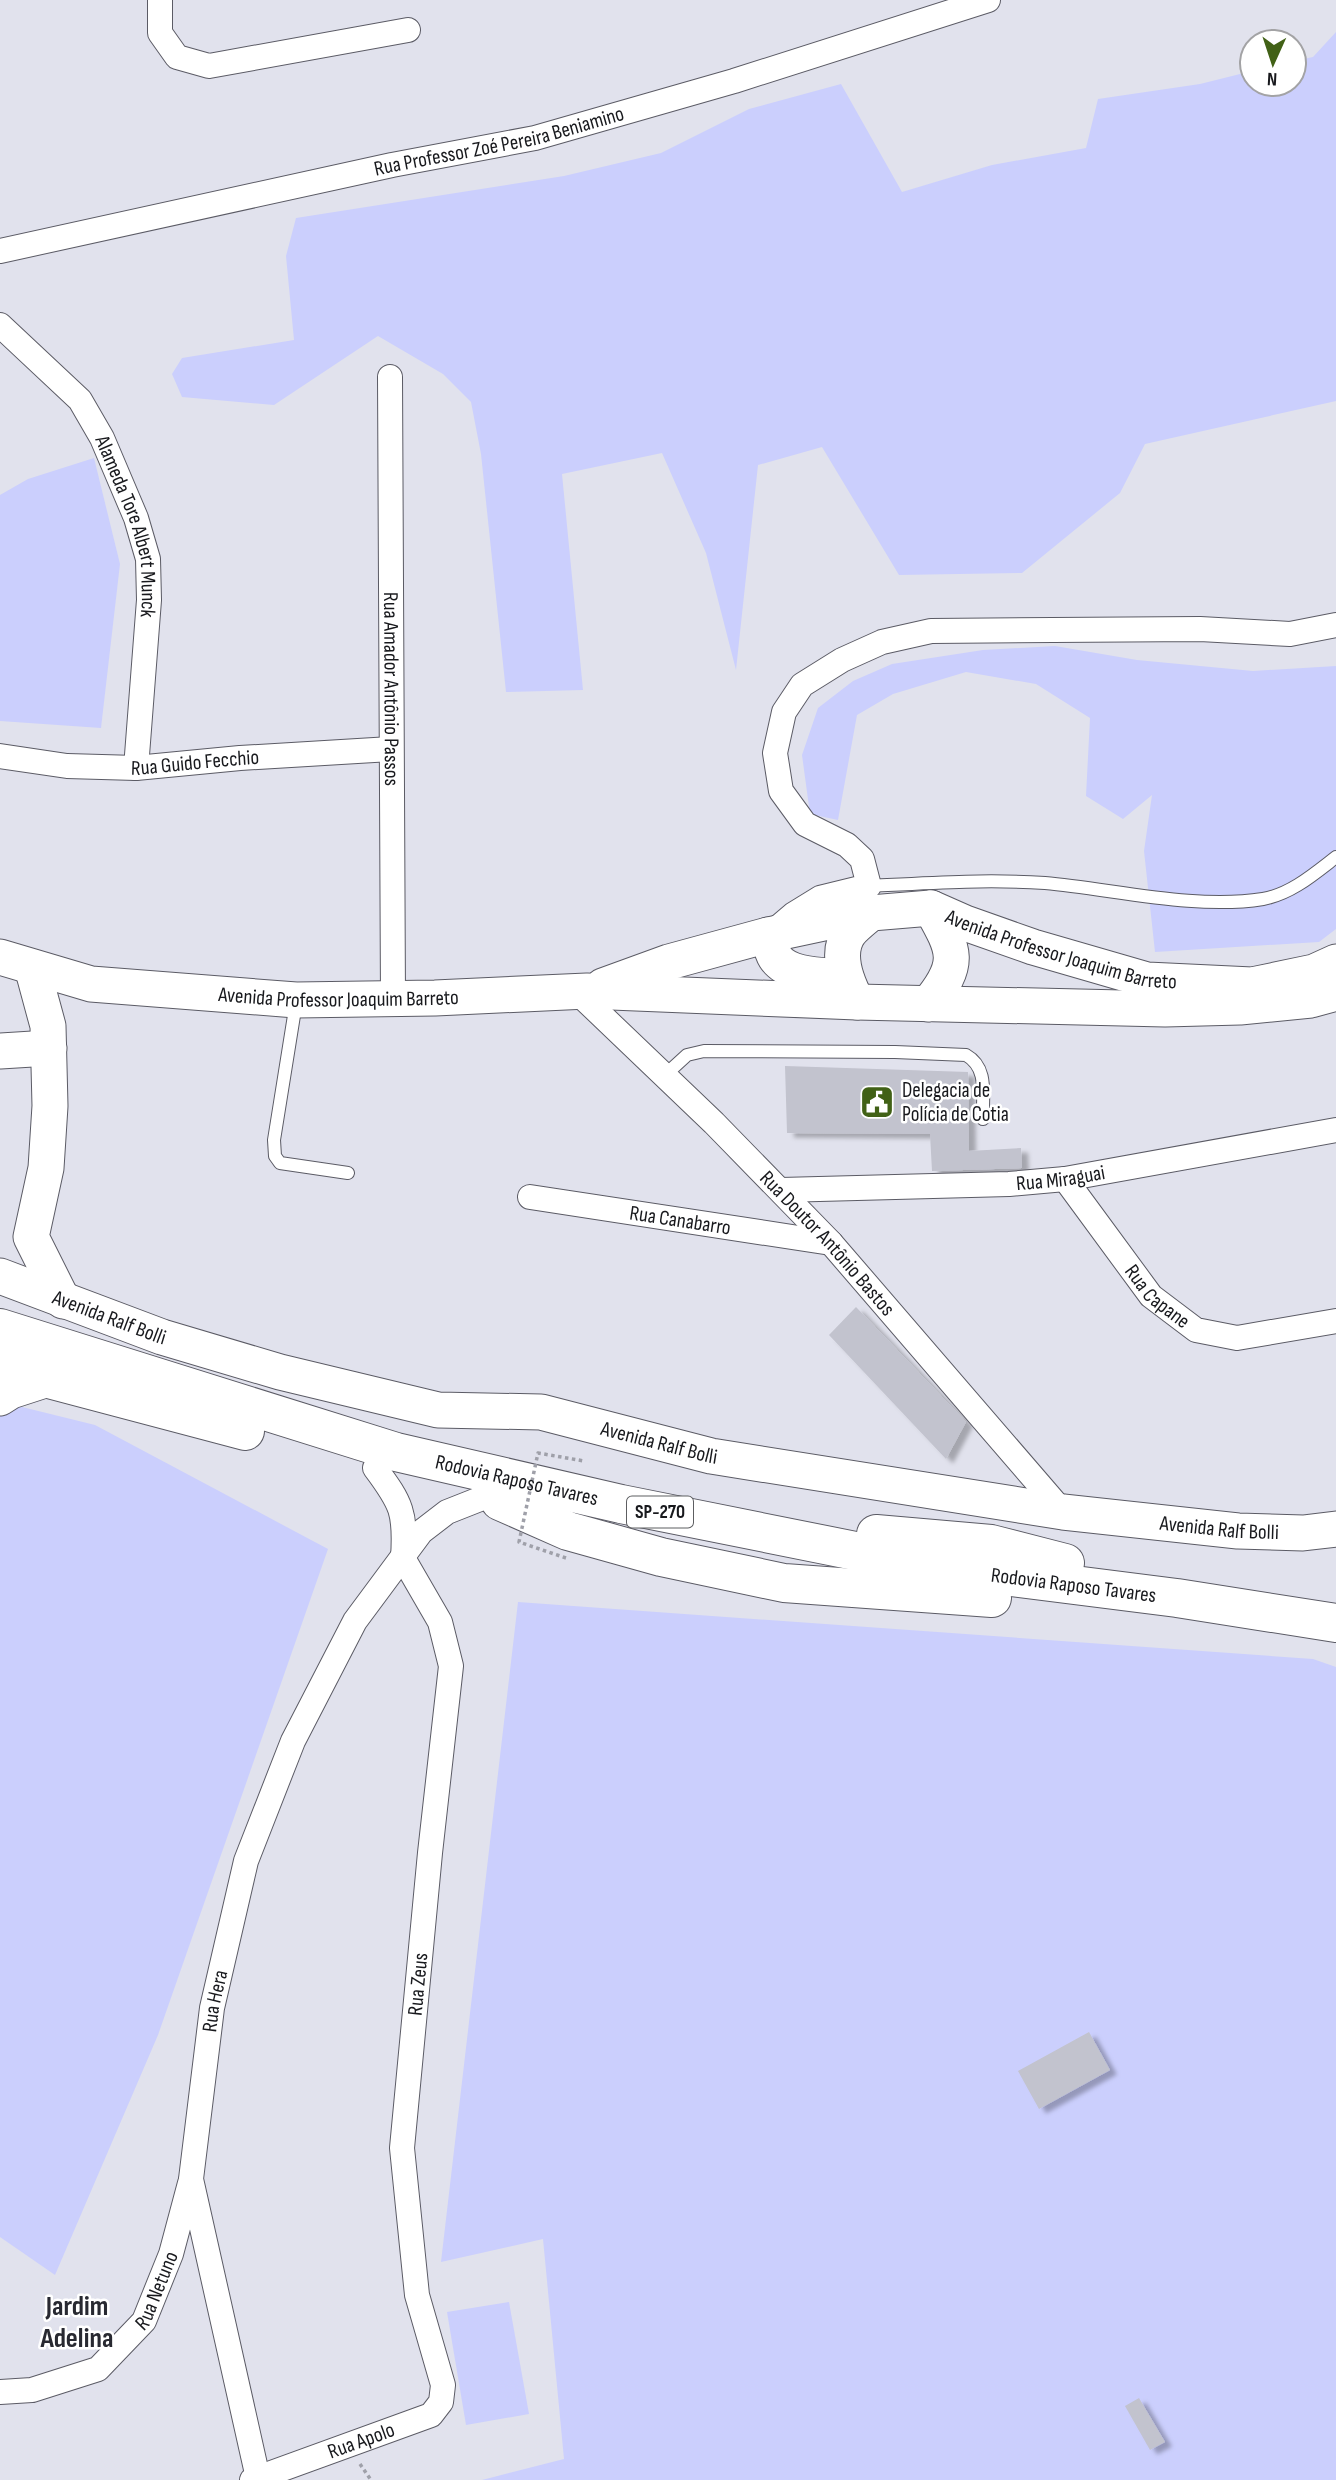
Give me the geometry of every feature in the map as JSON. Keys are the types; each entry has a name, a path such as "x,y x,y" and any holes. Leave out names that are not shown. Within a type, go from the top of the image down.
{"highway":[{"name":"Rodovia Raposo Tavares","path":"0,1328 396,1452 727,1526 909,1536 991,1544 1091,1570 1177,1598 1324,1634"},
{"name":"Rodovia Raposo Tavares","path":"0,1366 492,1499 891,1577 1029,1600 1324,1634"},
{"path":"1324,1634 1336,1650"}],"main road":[{"name":"Avenida Professor Joaquim Barreto","path":"582,992 669,962 768,935 870,899 931,908 1033,947 1147,980 1252,985 1314,972 1336,962"},
{"path":"851,990 843,956 848,934 870,899"},
{"path":"928,1004 945,983 952,962 949,941 931,908"},
{"path":"768,935 774,957 786,967 851,990"},
{"name":"Avenida Professor Joaquim Barreto","path":"0,957 91,984 296,1000 582,992 851,990 928,1004 1165,1009 1240,1007 1311,1000 1336,993"},
{"path":"33,967 48,1037 50,1106 46,1168 31,1237 64,1301"},
{"path":"0,1051 48,1037 91,984"},
{"path":"0,1261 31,1237"},
{"name":"Avenida Ralf Bolli","path":"0,1276 162,1337 279,1373 438,1410 541,1412 711,1456 1063,1512 1238,1531 1303,1533 1336,1529"},
{"path":"0,1398 11,1391 48,1379"}],"street":[{"path":"160,0 160,33 177,57 209,66 408,30"},
{"name":"Rua Professor Zoé Pereira Beniamino","path":"0,251 392,165 535,138 734,81 988,0"},
{"name":"Alameda Tore Albert Munck","path":"0,325 80,400 102,439 136,518 148,559 149,600 136,768"},
{"name":"Rua Amador Antônio Passos","path":"390,377 393,999"},
{"path":"870,899 862,859 847,845 805,824 781,791 775,753 784,712 802,685 842,660 882,642 931,631 1200,629 1290,634 1336,625"},
{"name":"Rua Guido Fecchio","path":"0,756 67,766 136,768 240,758 391,749"},
{"name":"Rua Doutor Antônio Bastos","path":"582,992 831,1243 1063,1512"},
{"name":"Rua Miraguai","path":"781,1190 1009,1184 1065,1179 1336,1130"},
{"name":"Rua Capane","path":"1065,1179 1151,1296 1196,1330 1237,1338 1336,1321"},
{"name":"Rua Canabarro","path":"530,1197 831,1243"},
{"path":"375,1468 398,1499 405,1526 403,1558"},
{"name":"Rua Hera","path":"255,2479 191,2179 212,2008 246,1861 293,1741 355,1621 421,1532 447,1512 492,1499"},
{"name":"Rua Zeus","path":"403,1558 440,1622 451,1666 428,1866 402,2148 417,2295 443,2385 442,2402 431,2415"},
{"name":"Rua Netuno","path":"0,2392 32,2390 99,2369 144,2321 171,2254 191,2179"},
{"name":"Rua Apolo","path":"255,2479 431,2415"}],"lane":[{"path":"870,899 968,881 1044,883 1217,902 1265,899 1304,883 1336,857"},
{"path":"296,1000 274,1140 275,1156 280,1163 348,1173"},
{"path":"664,1076 687,1055 704,1051 966,1055 976,1061 982,1071 983,1119"}],"path":[{"path":"566,1558 519,1542 538,1453 584,1461"}],"shaded area":[{"path":"1336,32 1336,401 1145,444 1120,493 1022,573 899,575 822,447 758,465 736,670 706,553 662,453 562,474 583,690 506,692 481,454 471,402 443,374 378,336 274,405 182,397 172,374 182,358 294,340 286,256 296,218 564,176 661,153 749,109 841,84 902,192 992,165 1086,148 1098,99 1200,84 1238,74 1238,98 1308,98 1308,58 1313,57"},
{"path":"94,458 120,564 101,728 0,721 0,495 28,479"},
{"path":"1055,646 1137,660 1253,671 1336,666 1336,929 1319,942 1155,952 1144,851 1152,795 1123,819 1086,796 1090,718 1036,684 966,672 893,694 857,715 838,820 810,814 802,755 818,708 853,681 892,664 983,650"},
{"path":"14,1405 95,1425 328,1549 158,2035 55,2275 0,2237 0,1414"},
{"path":"518,1602 1313,1659 1336,1667 1336,2480 482,2480 564,2459 543,2239 441,2262"},
{"path":"509,2302 529,2414 466,2425 447,2312"}],"building":[{"name":"Delegacia de Polícia de Cotia","path":"785,1066 968,1072 969,1151 1021,1148 1022,1168 932,1171 930,1134 787,1133"},
{"path":"856,1307 966,1422 946,1459 829,1335"},
{"path":"1089,2032 1110,2070 1039,2109 1018,2071"},
{"path":"1139,2398 1165,2442 1150,2450 1125,2406"}],"place":[{"name":"Delegacia de Polícia de Cotia","path":"877,1102"}],"district":[{"name":"Jardim Adelina","path":"77,2322"}]}
